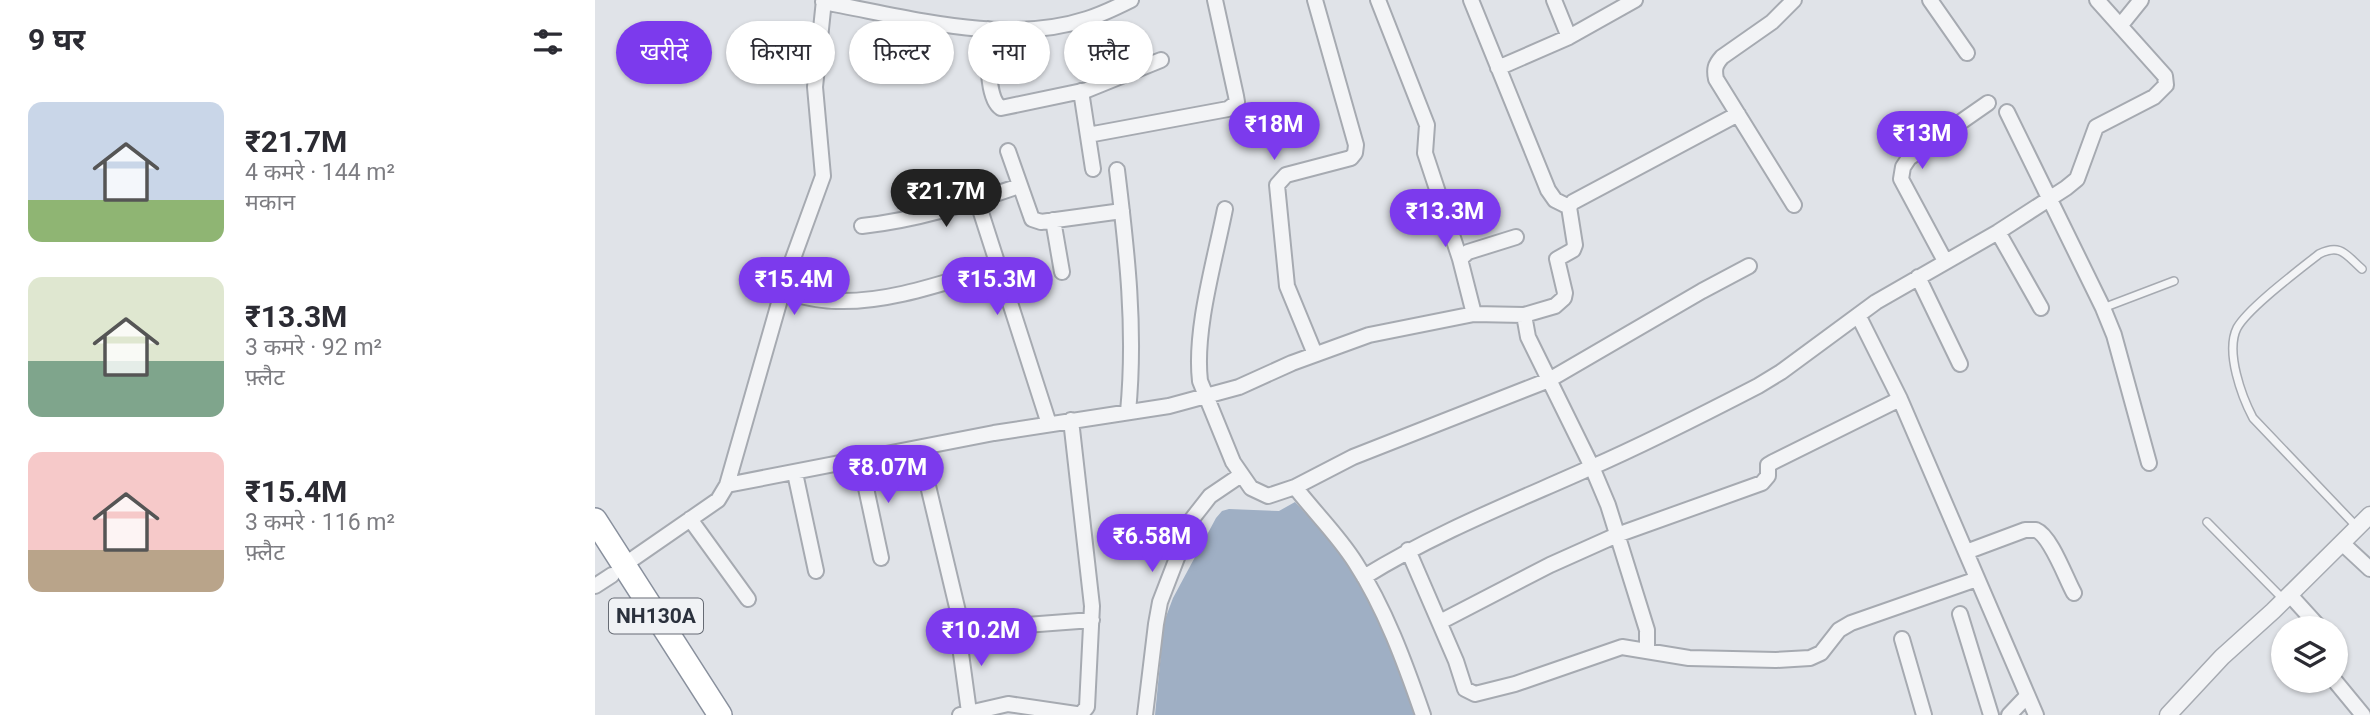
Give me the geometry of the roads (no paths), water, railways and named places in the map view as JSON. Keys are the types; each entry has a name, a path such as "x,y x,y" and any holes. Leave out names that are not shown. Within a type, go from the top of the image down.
{"highway":[{"name":"NH130A","path":"595,520 610,575"},
{"name":"NH130A","path":"595,549 610,575 712,714"}],"street":[{"path":"1050,27 1085,20 1131,0"},
{"path":"1088,135 1228,108 1237,102 1215,0"},
{"path":"1315,0 1356,145 1351,158 1286,175 1277,185 1287,286 1315,354"},
{"path":"1378,0 1427,125 1425,153 1474,314"},
{"path":"1471,0 1548,190 1555,201 1569,207"},
{"path":"1553,0 1569,37"},
{"path":"1497,68 1569,37 1635,0"},
{"path":"1794,0 1772,22 1716,63 1714,71 1716,79 1794,205"},
{"path":"1930,0 1968,52"},
{"path":"1364,577 1408,551 1592,467 1758,386 1858,315 1998,232 2077,179 2097,127 2154,97 2166,85 2165,76 2097,0"},
{"path":"2120,26 2141,0"},
{"path":"610,575 718,500 727,485 783,292 823,176 815,87 823,1 933,23 968,27"},
{"path":"991,84 997,106 1009,108 1081,91 1161,60"},
{"path":"1081,91 1093,169"},
{"path":"1945,261 1901,179 1903,167 1918,151 1988,103"},
{"path":"2007,112 2114,335 2149,463"},
{"path":"1569,207 1578,198 1738,114"},
{"path":"1008,151 1032,219 1041,222 1122,211"},
{"path":"1117,170 1129,278 1133,356 1128,412"},
{"path":"862,226 922,217 1019,186"},
{"path":"977,200 1049,424"},
{"path":"727,485 1205,397 1240,387 1315,354 1369,335 1474,314 1524,315 1555,306 1564,299 1565,293 1556,264 1557,259 1573,250 1575,245 1569,207"},
{"path":"1225,209 1203,318 1198,367 1205,397 1233,462 1251,488 1268,496 1294,487 1353,457 1549,380 1702,291 1749,267"},
{"path":"1053,220 1062,272"},
{"path":"1998,232 2041,308"},
{"path":"1459,259 1468,253 1516,237"},
{"path":"783,292 834,301 854,301 930,287 1000,266"},
{"path":"1918,277 1960,364"},
{"path":"1524,315 1528,337 1592,467 1617,535 1647,630 1647,650"},
{"path":"1858,315 1901,399 2036,715"},
{"path":"1440,622 1551,565 1617,535 1762,483 1767,476 1768,466 1773,462 1901,399"},
{"path":"919,448 961,624 959,639 964,713 1008,704 1033,711 1076,714 1085,711 1092,620 1071,420"},
{"path":"860,460 881,558"},
{"path":"795,473 816,571"},
{"path":"1146,715 1160,602 1192,519 1210,496 1241,475"},
{"path":"1294,487 1347,551 1364,577 1383,614 1423,715"},
{"path":"2168,715 2222,657 2287,598 2370,515"},
{"path":"690,519 748,599"},
{"path":"1966,552 2025,530 2035,530 2044,536 2049,544 2074,593"},
{"path":"2342,543 2370,569"},
{"path":"1408,551 1440,622 1465,689 1475,694 1515,684 1622,647 1689,658 1810,658 1821,653 1839,630 1851,623 1977,579"},
{"path":"2287,598 2307,616"},
{"path":"1960,614 1991,715"},
{"path":"961,624 968,629 975,629 1092,620"},
{"path":"1902,639 1924,715"},
{"path":"2345,693 2363,715"},
{"path":"2009,715 2027,696"}],"lane":[{"path":"2357,528 2253,418 2241,389 2233,347 2237,328 2251,312 2319,254 2330,248 2337,249 2362,270"},
{"path":"2103,308 2174,281"},
{"path":"2207,522 2287,598"}],"water":[{"path":"1295,502 1341,551 1364,589 1393,650 1417,715 1155,715 1164,622 1173,598 1216,518 1222,511 1229,509 1279,511"}]}
